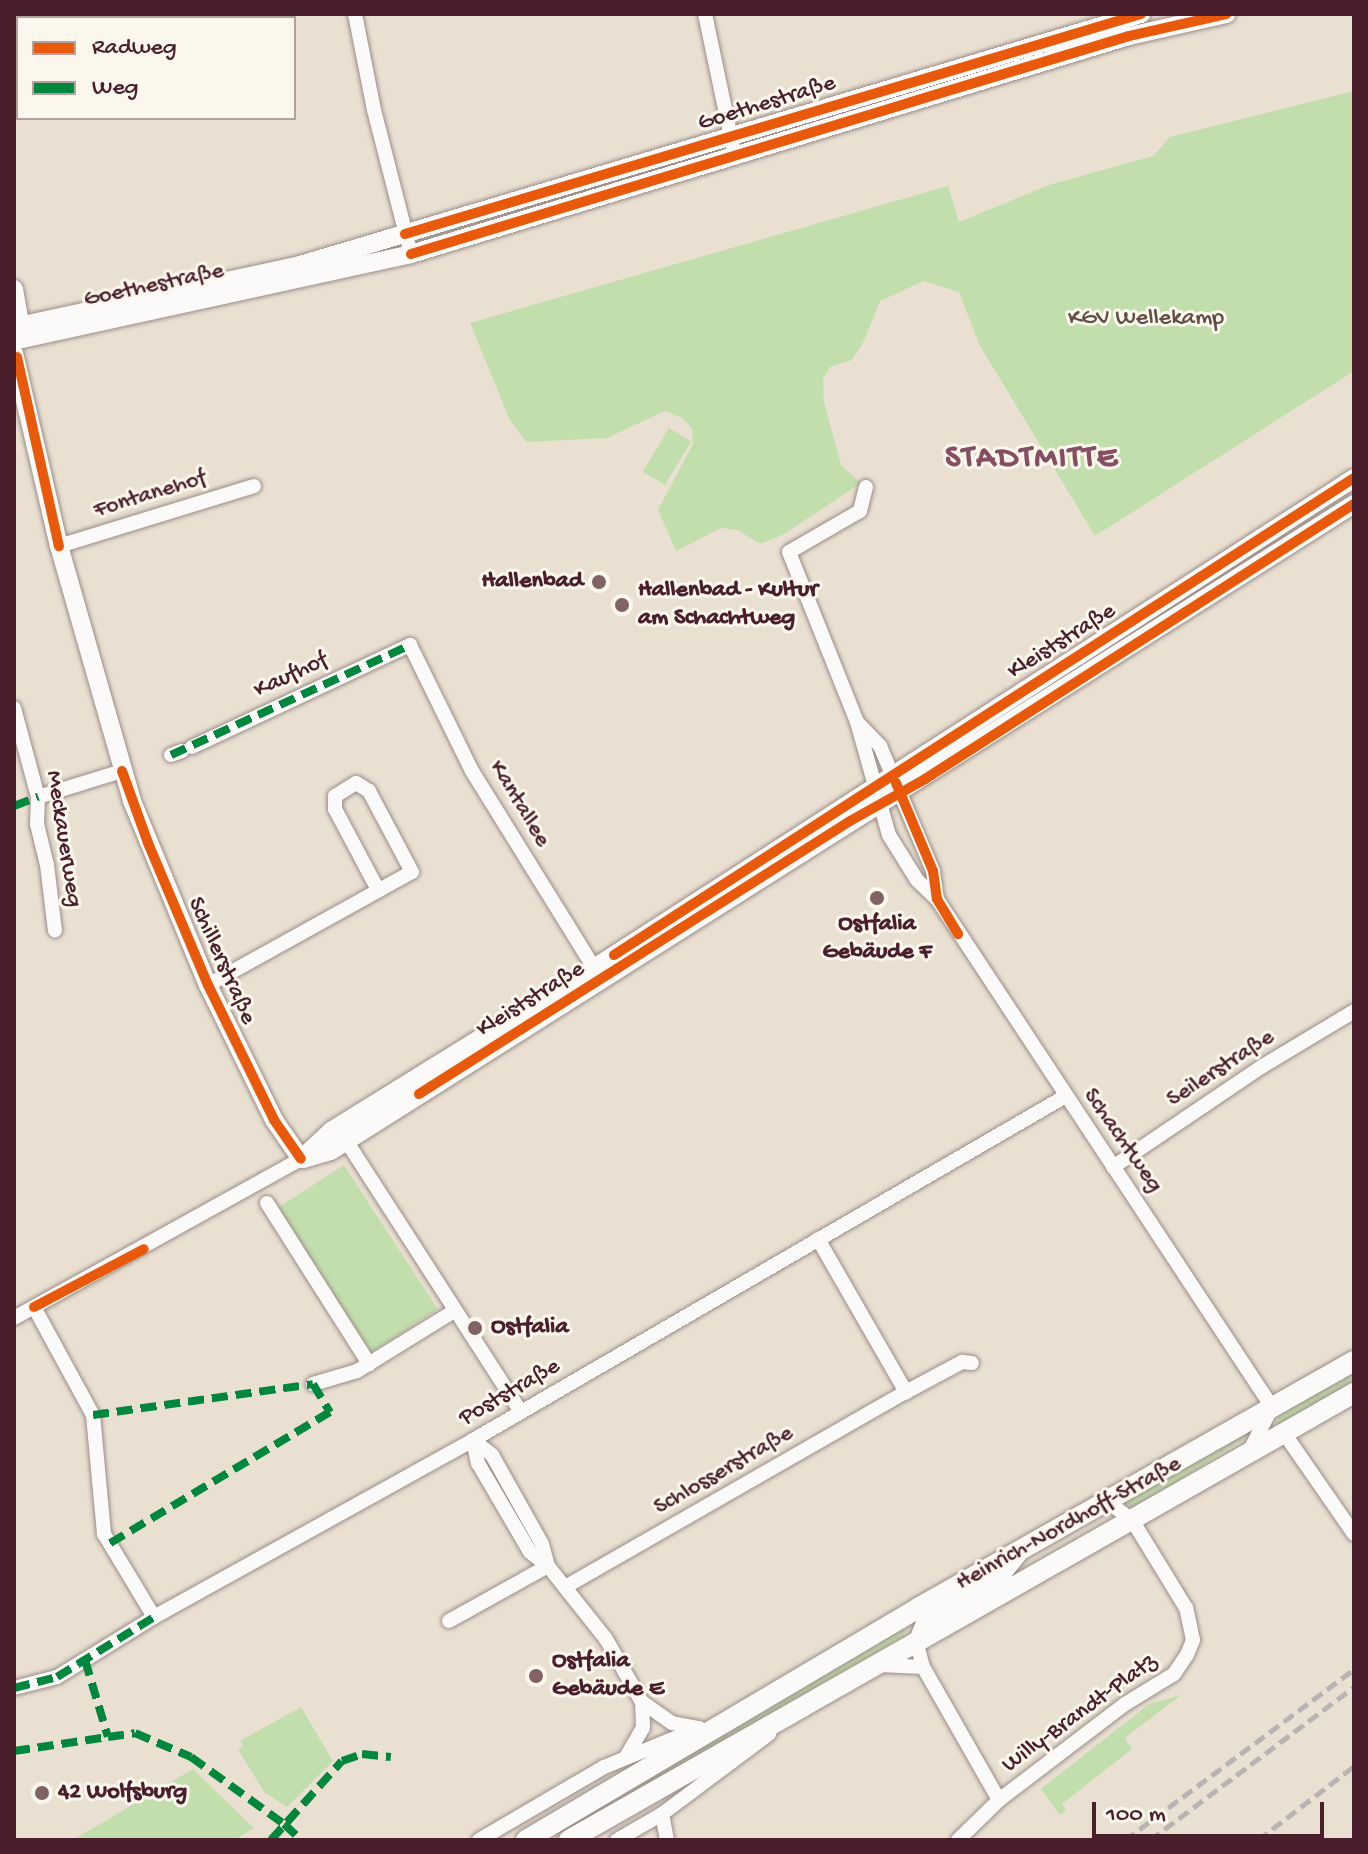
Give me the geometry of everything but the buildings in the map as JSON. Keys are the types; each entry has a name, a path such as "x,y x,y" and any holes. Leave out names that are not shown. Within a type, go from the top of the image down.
{"main road":[{"name":"Heinrich-Nordhoff-Straße","path":"526,1840 742,1715 830,1660 1354,1361"},
{"name":"Heinrich-Nordhoff-Straße","path":"569,1840 1354,1393"}],"street":[{"path":"355,14 374,110 411,254"},
{"path":"705,14 735,155"},
{"name":"Goethestraße","path":"17,340 300,265 1141,14"},
{"name":"Goethestraße","path":"17,340 411,254 1129,36 1227,14"},
{"name":"Schillerstraße","path":"14,289 17,340 59,546 122,771 148,843 208,985 274,1120 301,1159"},
{"name":"Kleiststraße","path":"896,784 1354,478"},
{"name":"Fontanehof","path":"59,546 254,486"},
{"name":"Schachtweg","path":"866,487 860,511 789,552 857,722 889,835 917,880 937,899 1064,1097 1272,1407"},
{"name":"Kleiststraße","path":"301,1159 331,1151 347,1142 597,974 877,796 1354,504"},
{"name":"Kaufhof","path":"181,751 410,645"},
{"name":"Kantallee","path":"410,645 472,771 597,974"},
{"name":"Meckauerweg","path":"14,708 38,797 37,824 47,865 55,931"},
{"name":"Schachtweg","path":"857,722 880,746 933,871 937,899"},
{"path":"38,797 122,771"},
{"path":"208,985 412,872 369,791 356,783 335,796 335,809 378,890"},
{"name":"Kleiststraße","path":"14,1318 301,1159 331,1131 597,974"},
{"name":"Seilerstraße","path":"1113,1167 1263,1066 1354,1011"},
{"name":"Poststraße","path":"14,1688 57,1677 154,1617 473,1440 1064,1097"},
{"path":"347,1142 521,1412"},
{"path":"267,1203 369,1364"},
{"path":"818,1239 906,1392"},
{"path":"34,1307 93,1415 104,1534 154,1617"},
{"path":"313,1384 369,1364 454,1311"},
{"name":"Schlosserstraße","path":"565,1587 906,1392 962,1362 972,1363"},
{"path":"1248,1454 1272,1407"},
{"path":"1284,1433 1354,1534"},
{"path":"473,1440 478,1463 530,1552 548,1566 606,1639 642,1702 672,1723 698,1728"},
{"name":"Willy-Brandt-Platz","path":"958,1840 999,1800 1125,1704 1174,1674 1187,1655 1193,1640 1186,1608 1132,1520 1107,1501"},
{"name":"Heinrich-Nordhoff-Straße","path":"916,1640 924,1620 1005,1573 1027,1547"},
{"path":"449,1621 548,1566"},
{"path":"872,1665 923,1667 916,1640"},
{"name":"Willy-Brandt-Platz","path":"923,1667 999,1800"},
{"path":"625,1759 643,1728 642,1702"},
{"name":"Heinrich-Nordhoff-Straße","path":"479,1840 604,1767 698,1728 742,1715"},
{"name":"Heinrich-Nordhoff-Straße","path":"617,1840 662,1814 764,1740 785,1715"},
{"path":"662,1814 667,1840"}],"green space":[{"name":"KGV Wellekamp","path":"1354,91 1354,371 1095,536 979,344 959,292 924,281 880,301 864,341 852,360 830,367 823,379 824,402 841,465 861,483 784,534 760,544 738,530 721,528 676,551 658,510 693,444 692,428 682,418 665,411 607,438 526,442 509,418 470,323 948,186 959,222 1049,185 1153,156 1170,137"},
{"path":"669,428 691,441 665,485 643,472"},
{"path":"344,1165 438,1309 371,1353 277,1209"},
{"path":"1354,1368 1354,1382 1276,1427 1281,1409"},
{"path":"1258,1424 1248,1436 1133,1510 1125,1499"},
{"path":"907,1622 904,1636 634,1793 630,1787 735,1729"},
{"path":"1181,1695 1125,1738 1132,1749 1062,1804 1066,1811 1060,1815 1041,1789 1149,1704"},
{"path":"301,1707 333,1761 287,1807 264,1792 238,1749 243,1746 240,1741"},
{"path":"193,1769 254,1828 235,1840 73,1840"}],"railway":[{"path":"1125,1840 1354,1669"},
{"path":"1150,1840 1354,1687"},
{"path":"1258,1840 1354,1766"}],"marked path":[{"path":"171,755 410,645"},
{"path":"14,806 38,797"},
{"path":"93,1415 313,1384 330,1412 109,1544"},
{"path":"14,1688 57,1677 154,1617"},
{"path":"85,1660 108,1737 135,1733 191,1757 284,1824 301,1840"},
{"path":"14,1751 108,1737"},
{"path":"271,1840 342,1761 362,1754 391,1757"}],"cycle path":[{"path":"405,234 1141,14"},
{"path":"411,254 1129,36 1227,14"},
{"path":"17,357 59,546"},
{"path":"614,955 1354,478"},
{"path":"419,1094 850,821 925,779 1354,504"},
{"path":"122,771 148,843 208,985 274,1120 301,1159"},
{"path":"896,783 933,871 937,899 958,934"},
{"path":"34,1307 144,1249"}],"place":[{"name":"Hallenbad","path":"599,582"},
{"name":"Hallenbad - Kultur am Schachtweg","path":"622,605"},
{"name":"Ostfalia Gebäude F","path":"877,898"},
{"name":"Ostfalia","path":"475,1328"},
{"name":"Ostfalia Gebäude E","path":"536,1676"},
{"name":"42 Wolfsburg","path":"42,1793"}],"district":[{"name":"STADTMITTE","path":"1032,459"}]}
